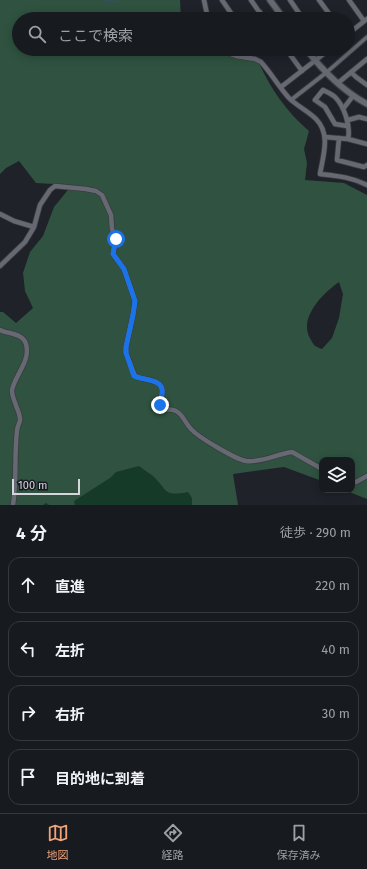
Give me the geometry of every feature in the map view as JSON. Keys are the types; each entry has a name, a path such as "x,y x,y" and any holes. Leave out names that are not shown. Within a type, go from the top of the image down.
{"street":[{"path":"204,0 207,12"},
{"path":"222,0 230,12"},
{"path":"251,0 260,12"},
{"path":"270,0 279,12"},
{"path":"290,0 298,12"},
{"path":"319,0 327,12"},
{"path":"349,0 366,20 355,29"},
{"path":"355,48 367,37"},
{"path":"236,56 261,62 291,100 316,119 322,127 325,137 320,174 344,176 367,185"},
{"path":"291,56 302,71"},
{"path":"312,56 338,83 353,96 367,104"},
{"path":"281,87 321,56"},
{"path":"291,100 345,56"},
{"path":"338,83 367,59"},
{"path":"351,72 367,85"},
{"path":"348,139 348,123 343,109 334,96 323,90 315,100 325,107 336,124 348,123 359,117 367,119"},
{"path":"343,109 353,96"},
{"path":"325,137 366,142"},
{"path":"338,138 337,160 364,167 367,165"},
{"path":"0,266 25,242 34,227 40,205 50,190 55,186 96,191 102,195 111,215 112,229 117,243 113,254 124,269 135,301 126,347 126,353 134,376 140,379 155,381 160,384 162,388 160,405 164,410 176,410 191,429 198,435 238,458 256,460 292,452 319,468"},
{"path":"0,214 14,221 34,227"},
{"path":"0,330 22,338 26,343 27,351 24,363 13,386 12,392 20,420 17,431 16,481 13,505"},
{"path":"355,482 367,476"}],"green space":[{"path":"0,0 180,0 181,12 12,12 12,56 234,56 258,61 279,99 309,131 304,149 307,163 305,180 344,183 367,195 367,499 352,493 355,493 355,457 319,457 319,480 284,467 233,474 238,505 192,505 192,498 188,492 174,494 170,493 164,489 153,476 139,466 116,472 110,478 74,501 75,505 49,505 46,503 43,505 0,505 0,312 3,312 16,323 33,308 25,291 23,273 30,252 43,236 54,207 72,185 36,183 19,161 6,168 0,174","holes":["339,282 343,294 339,318 332,338 322,349 318,348 311,340 307,324 309,315 319,300"]},
{"path":"168,433 198,505 3,505"}],"waterway":[{"path":"105,0 117,2"}],"route":[{"path":"116,239 117,243 113,254 124,269 135,301 126,353 134,376 140,379 155,381 160,384 162,388 160,405"}]}
